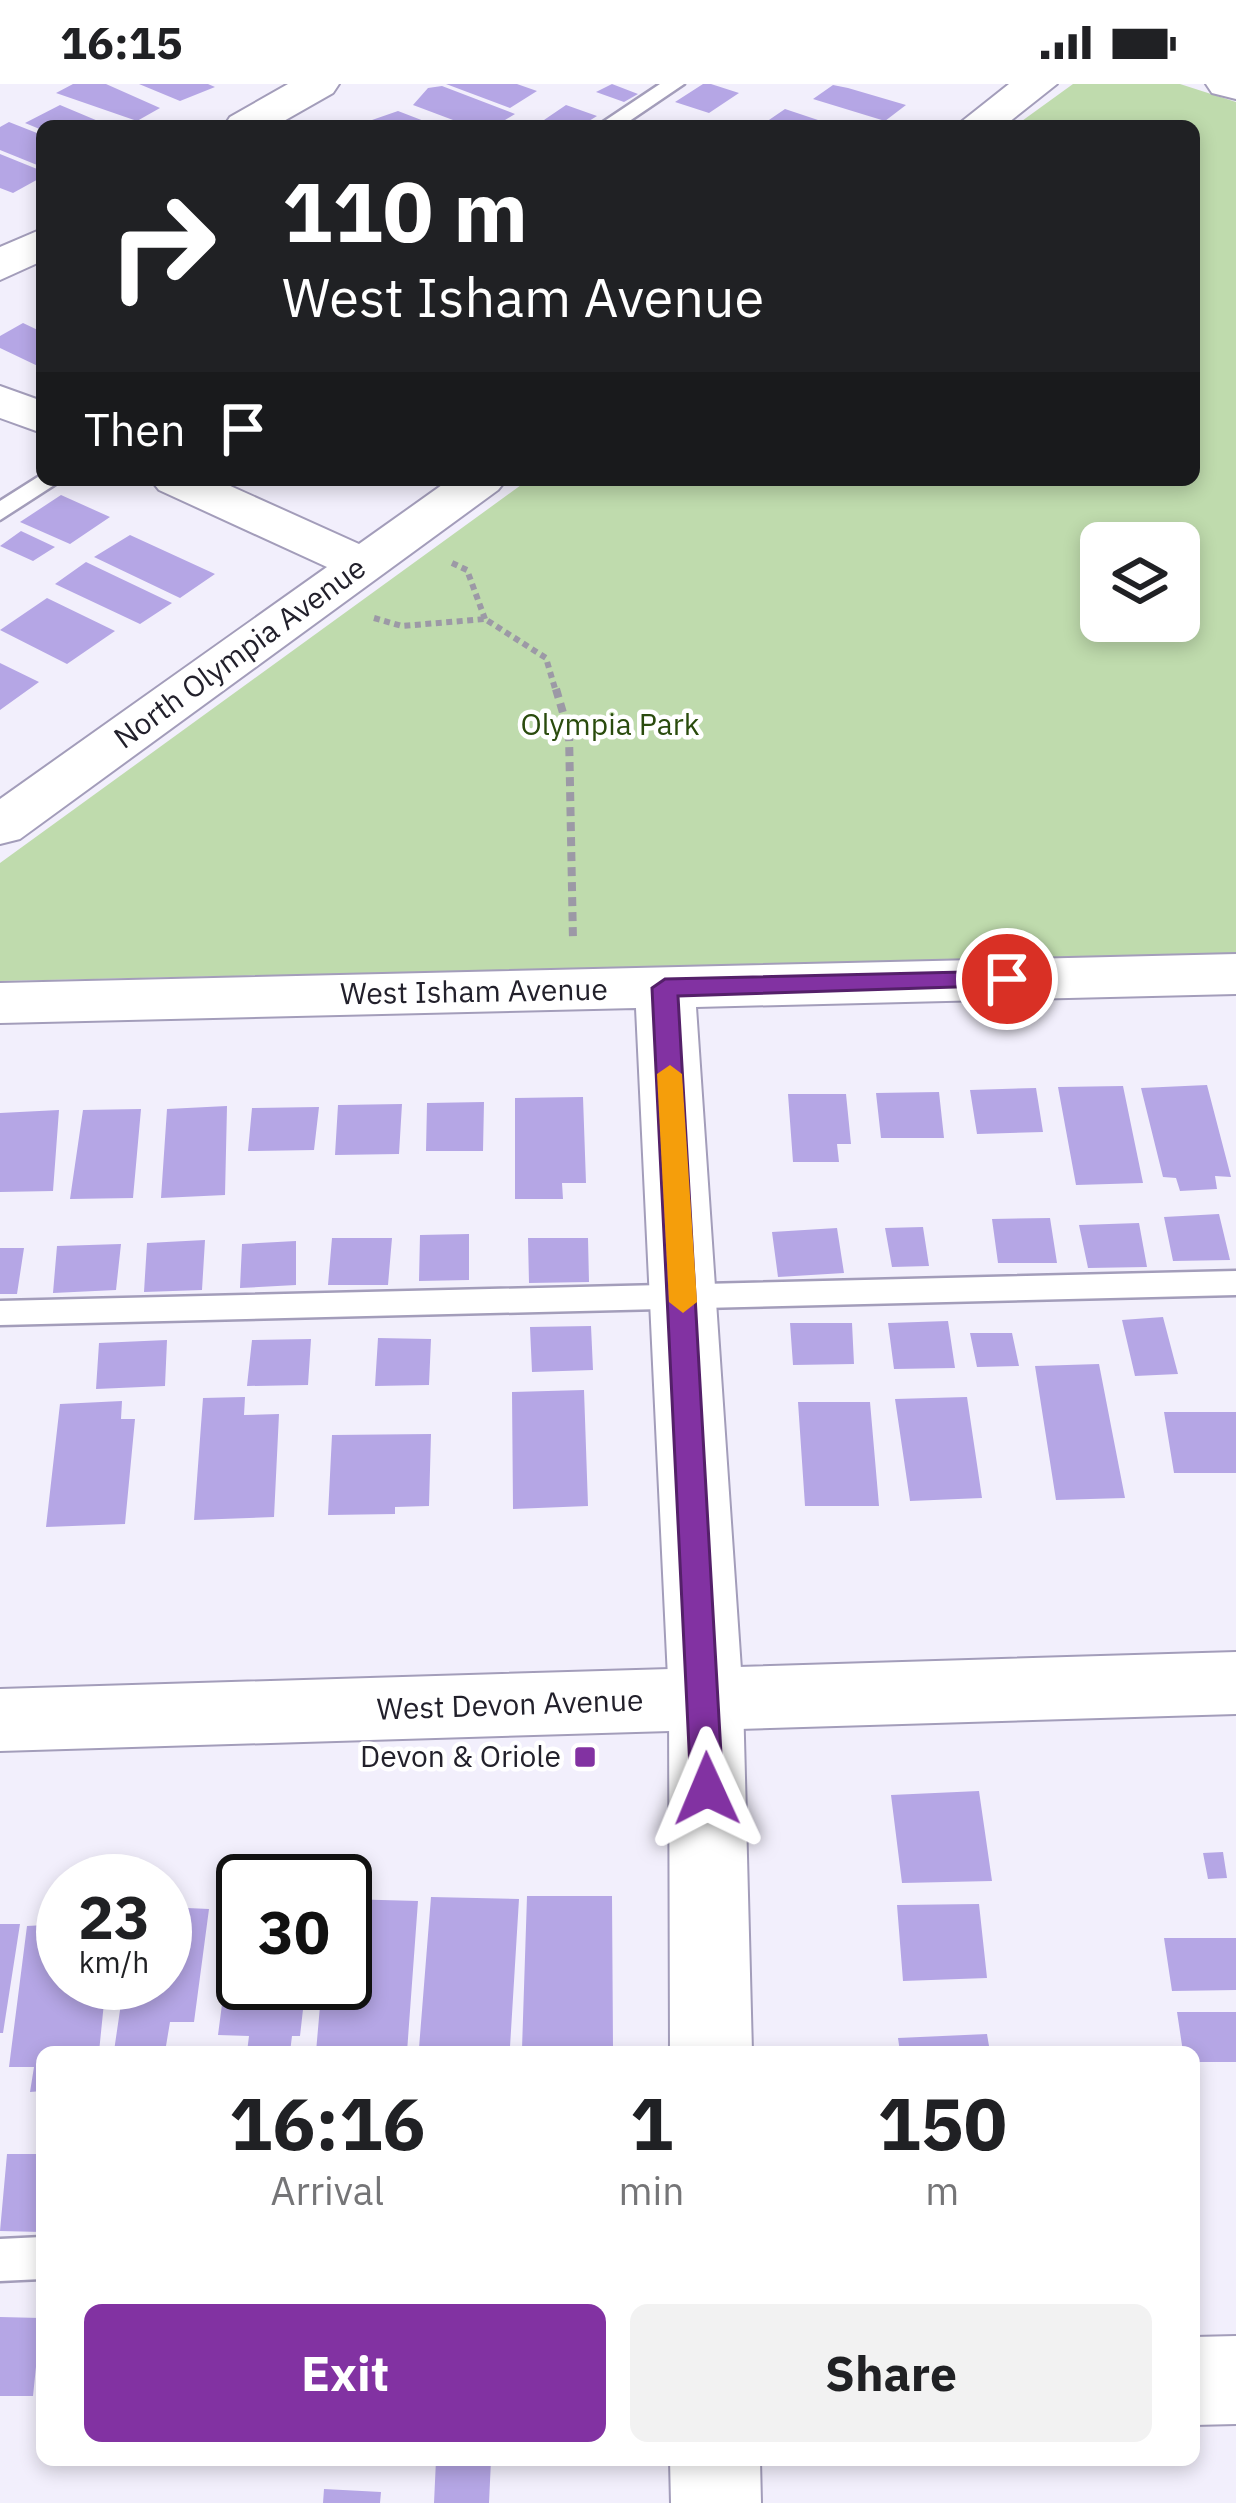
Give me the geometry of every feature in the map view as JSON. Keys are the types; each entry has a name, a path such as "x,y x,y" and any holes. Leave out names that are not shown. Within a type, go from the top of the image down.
{"street":[{"path":"255,120 318,84"},
{"path":"985,120 1036,84"},
{"path":"1227,84 1236,87"},
{"path":"0,266 36,245"},
{"path":"0,400 36,416"},
{"path":"186,486 365,590"},
{"name":"North Olympia Avenue","path":"0,826 365,590 475,486"},
{"name":"West Isham Avenue","path":"0,1004 1236,974"},
{"path":"665,988 706,1699 711,2046"},
{"name":"West Devon Avenue","path":"0,1720 1236,1683"},
{"path":"1200,2381 1236,2380"},
{"path":"716,2466 716,2503"}],"lane":[{"path":"617,120 674,84"},
{"path":"0,512 41,486"},
{"path":"0,1313 1236,1283"},
{"path":"0,2260 36,2258"}],"path":[{"path":"446,559 467,570 485,620"},
{"path":"365,590 402,626 485,620 546,658 569,733 573,946"}],"green space":[{"name":"Olympia Park","path":"1073,84 1180,84 1236,102 1236,955 0,981 0,863 520,486 1200,486 1200,120 1023,120"}],"building":[{"path":"73,84 106,84 160,108 134,120 56,93"},
{"path":"139,84 208,84 215,87 180,101"},
{"path":"446,84 517,84 537,91 510,108"},
{"path":"612,84 638,94 624,102 596,92"},
{"path":"703,84 739,93 709,113 675,102"},
{"path":"833,85 906,105 882,120 813,99"},
{"path":"442,86 515,114 505,120 453,120 413,105 428,88"},
{"path":"60,105 96,120 36,120 36,128 25,123"},
{"path":"566,105 597,116 591,120 544,120"},
{"path":"785,109 818,120 769,120"},
{"path":"398,111 421,120 372,120"},
{"path":"9,122 36,133 36,165 0,150 0,127"},
{"path":"0,154 36,169 36,180 13,193 0,188"},
{"path":"23,323 36,329 36,365 0,348 0,336"},
{"path":"61,495 110,517 70,544 20,522"},
{"path":"21,531 55,547 33,561 0,546"},
{"path":"130,535 215,574 180,598 94,557"},
{"path":"86,562 172,603 140,624 55,584"},
{"path":"47,598 115,631 67,664 0,630"},
{"path":"0,663 39,682 0,710"},
{"path":"1207,1085 1231,1177 1215,1176 1217,1189 1180,1191 1176,1178 1163,1177 1141,1088"},
{"path":"1123,1086 1143,1183 1076,1185 1058,1087"},
{"path":"1036,1088 1043,1132 977,1134 970,1090"},
{"path":"939,1092 944,1138 881,1138 876,1093"},
{"path":"788,1094 846,1094 851,1144 837,1144 839,1162 793,1162"},
{"path":"583,1097 586,1183 562,1183 563,1199 515,1199 515,1098"},
{"path":"484,1102 483,1151 426,1151 427,1103"},
{"path":"402,1104 399,1154 335,1155 338,1105"},
{"path":"227,1106 225,1195 161,1198 167,1109"},
{"path":"319,1107 314,1150 248,1151 252,1108"},
{"path":"141,1109 133,1198 70,1199 83,1110"},
{"path":"59,1110 53,1191 0,1192 0,1113"},
{"path":"1219,1214 1230,1260 1173,1261 1164,1217"},
{"path":"1050,1218 1057,1263 998,1263 992,1219"},
{"path":"1139,1223 1147,1267 1088,1268 1079,1225"},
{"path":"923,1227 929,1266 892,1267 885,1228"},
{"path":"837,1228 844,1273 778,1277 772,1232"},
{"path":"469,1234 469,1280 419,1281 420,1235"},
{"path":"332,1238 392,1238 388,1285 328,1285"},
{"path":"528,1238 588,1238 589,1282 529,1283"},
{"path":"205,1240 202,1290 144,1292 147,1243"},
{"path":"296,1241 296,1285 240,1288 242,1244"},
{"path":"121,1244 116,1290 53,1293 57,1246"},
{"path":"0,1248 24,1248 17,1294 0,1294"},
{"path":"1163,1317 1178,1374 1135,1376 1122,1320"},
{"path":"948,1321 955,1368 894,1369 888,1323"},
{"path":"790,1323 852,1323 854,1364 793,1365"},
{"path":"591,1326 593,1370 532,1372 530,1327"},
{"path":"970,1333 1012,1333 1019,1366 977,1367"},
{"path":"378,1338 431,1339 429,1385 375,1386"},
{"path":"311,1339 308,1385 247,1386 252,1340"},
{"path":"167,1340 165,1386 96,1389 99,1343"},
{"path":"1099,1364 1125,1498 1056,1500 1035,1366"},
{"path":"584,1390 588,1506 513,1509 512,1392"},
{"path":"245,1397 244,1415 279,1414 274,1517 194,1520 203,1398"},
{"path":"967,1397 982,1498 910,1501 895,1399"},
{"path":"122,1401 121,1419 135,1419 125,1524 46,1527 60,1404"},
{"path":"798,1402 870,1402 879,1506 805,1506"},
{"path":"1164,1412 1236,1412 1236,1473 1174,1473"},
{"path":"431,1434 429,1506 395,1507 395,1514 328,1515 332,1435"},
{"path":"979,1791 992,1881 902,1883 891,1795"},
{"path":"1223,1852 1227,1878 1208,1879 1203,1853"},
{"path":"527,1896 612,1896 613,2046 522,2046"},
{"path":"431,1897 519,1899 510,2046 419,2046"},
{"path":"372,1900 418,1901 407,2046 317,2046 320,2010 372,2010"},
{"path":"979,1904 987,1978 903,1981 897,1905"},
{"path":"192,1908 209,1909 194,2022 170,2022 166,2046 115,2046 120,2010 192,2010"},
{"path":"0,1924 20,1924 3,2033 0,2033"},
{"path":"27,1926 36,1926 36,2010 103,2010 100,2046 36,2046 36,2092 30,2092 34,2067 9,2067"},
{"path":"1164,1938 1236,1938 1236,1990 1172,1991"},
{"path":"221,2010 303,2010 300,2036 292,2036 291,2046 248,2046 249,2036 218,2035"},
{"path":"1177,2012 1236,2012 1236,2062 1200,2062 1200,2046 1182,2046"},
{"path":"987,2034 989,2046 899,2046 898,2038"},
{"path":"7,2154 36,2154 36,2232 0,2231"},
{"path":"0,2317 36,2318 33,2396 0,2396"},
{"path":"436,2466 491,2466 489,2503 434,2503"},
{"path":"324,2489 381,2492 380,2503 323,2503"}],"slow traffic":[{"path":"670,1074 683,1302"}],"place":[{"name":"Devon & Oriole","path":"585,1757"}],"route":[{"path":"707,1789 706,1699 665,988 1007,979"}]}
